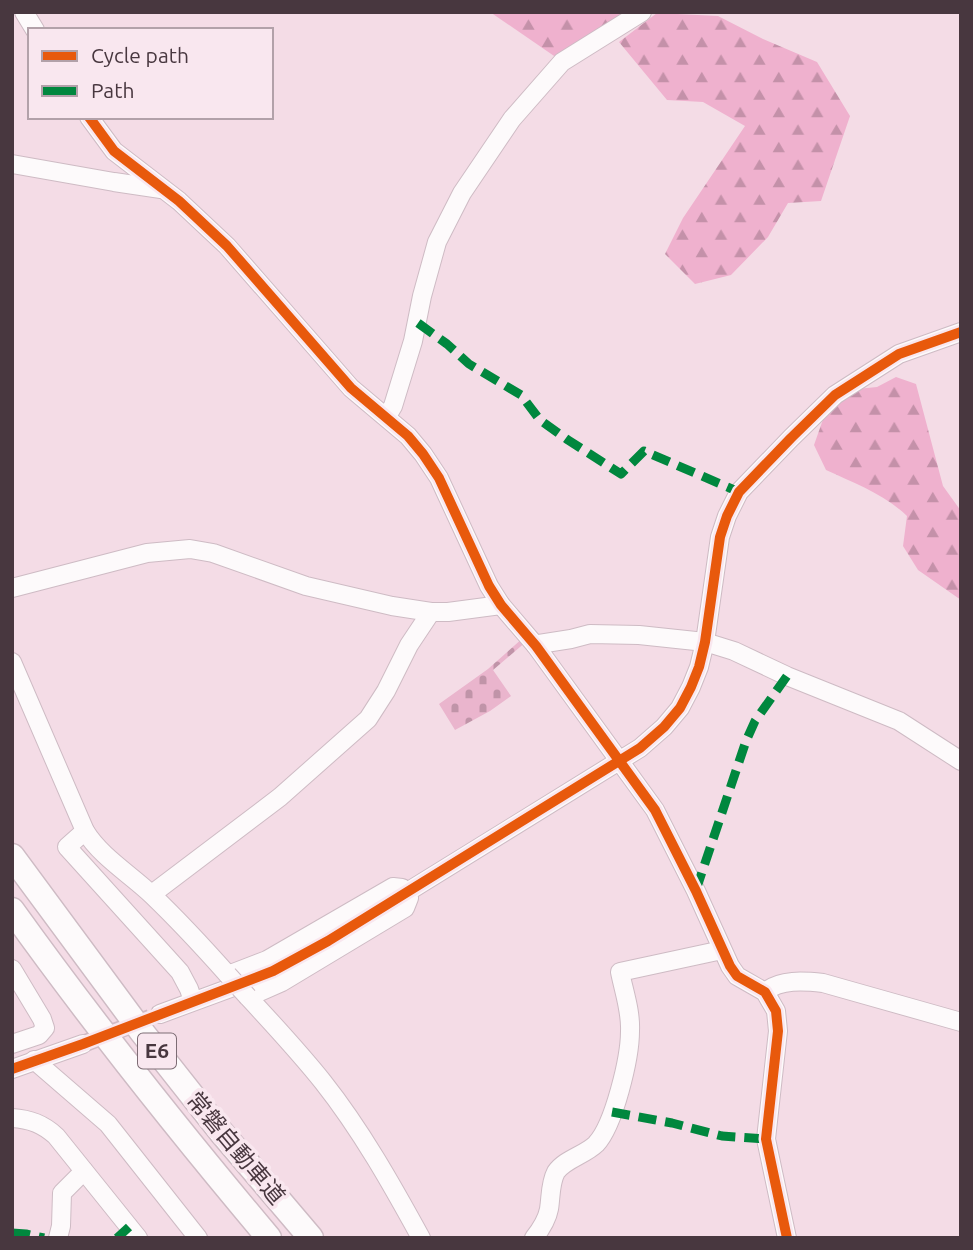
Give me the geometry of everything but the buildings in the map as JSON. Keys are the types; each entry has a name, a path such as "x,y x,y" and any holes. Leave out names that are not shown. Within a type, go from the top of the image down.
{"highway":[{"name":"常磐自動車道","path":"12,856 150,1042 221,1132 311,1238"},
{"name":"常磐自動車道","path":"12,910 190,1145 269,1238"}],"street":[{"path":"24,12 34,28"},
{"path":"387,416 393,406 413,341 437,242 462,193 512,119 562,62 642,12"},
{"path":"91,119 114,150 179,201 227,246 351,388 387,416 423,454 439,478 489,586 501,605 536,646 655,810 730,967 737,976 765,992 776,1011 778,1031 766,1139 787,1238"},
{"path":"12,164 114,183 164,189"},
{"path":"160,1014 273,971 328,941 640,748 664,727 680,708 699,667 720,537 739,492 835,395 899,354 961,332"},
{"path":"12,589 147,552 190,549 213,553 306,586 392,606 448,612 501,605"},
{"path":"152,894 272,803 368,719 431,612"},
{"path":"536,646 590,634 639,635 705,642 734,650 787,676 899,721 961,761"},
{"path":"12,662 92,842 152,894 288,1040 324,1084 378,1163 421,1238"},
{"path":"85,831 67,848 180,972 193,1001"},
{"path":"228,975 267,960 393,887 402,888 406,893 409,898 405,908 282,982 248,998"},
{"path":"534,1238 546,1219 557,1171 595,1144 612,1112 628,1054 630,1029 620,972 722,950"},
{"path":"12,969 45,1028 39,1035 12,1044"},
{"path":"765,992 780,984 807,981 823,983 961,1022"},
{"path":"12,1069 83,1044"},
{"path":"34,1060 108,1125 198,1238"},
{"path":"12,1118 47,1127 138,1238"},
{"path":"58,1238 62,1194 84,1171"}],"green space":[{"path":"490,12 619,12 627,14 557,58"},
{"path":"657,13 718,16 817,62 850,116 821,201 788,203 768,237 731,275 695,284 665,254 683,218 745,126 703,102 667,100 619,42"},
{"path":"896,377 916,384 943,486 961,511 961,600 918,570 903,546 907,516 879,495 826,470 814,445 826,411 847,390 877,387"},
{"path":"524,637 527,641 493,670 511,696 455,730 439,704 488,669"}],"tunnel":[{"path":"83,1044 160,1014"}],"marked path":[{"path":"418,323 469,364 521,395 540,420 621,474 644,451 739,492"},
{"path":"696,890 746,741 755,721 787,676"},
{"path":"612,1112 722,1136 766,1139"},
{"path":"117,1238 129,1227"},
{"path":"12,1233 44,1238"}],"cycle path":[{"path":"90,119 114,151 179,201 227,246 351,388 408,436 423,454 439,478 489,586 501,605 536,646 655,810 730,966 737,976 765,992 776,1011 778,1031 766,1139 787,1238"},
{"path":"12,1069 273,971 328,941 640,748 664,727 680,708 699,667 720,537 739,492 835,395 899,354 961,332"}]}
